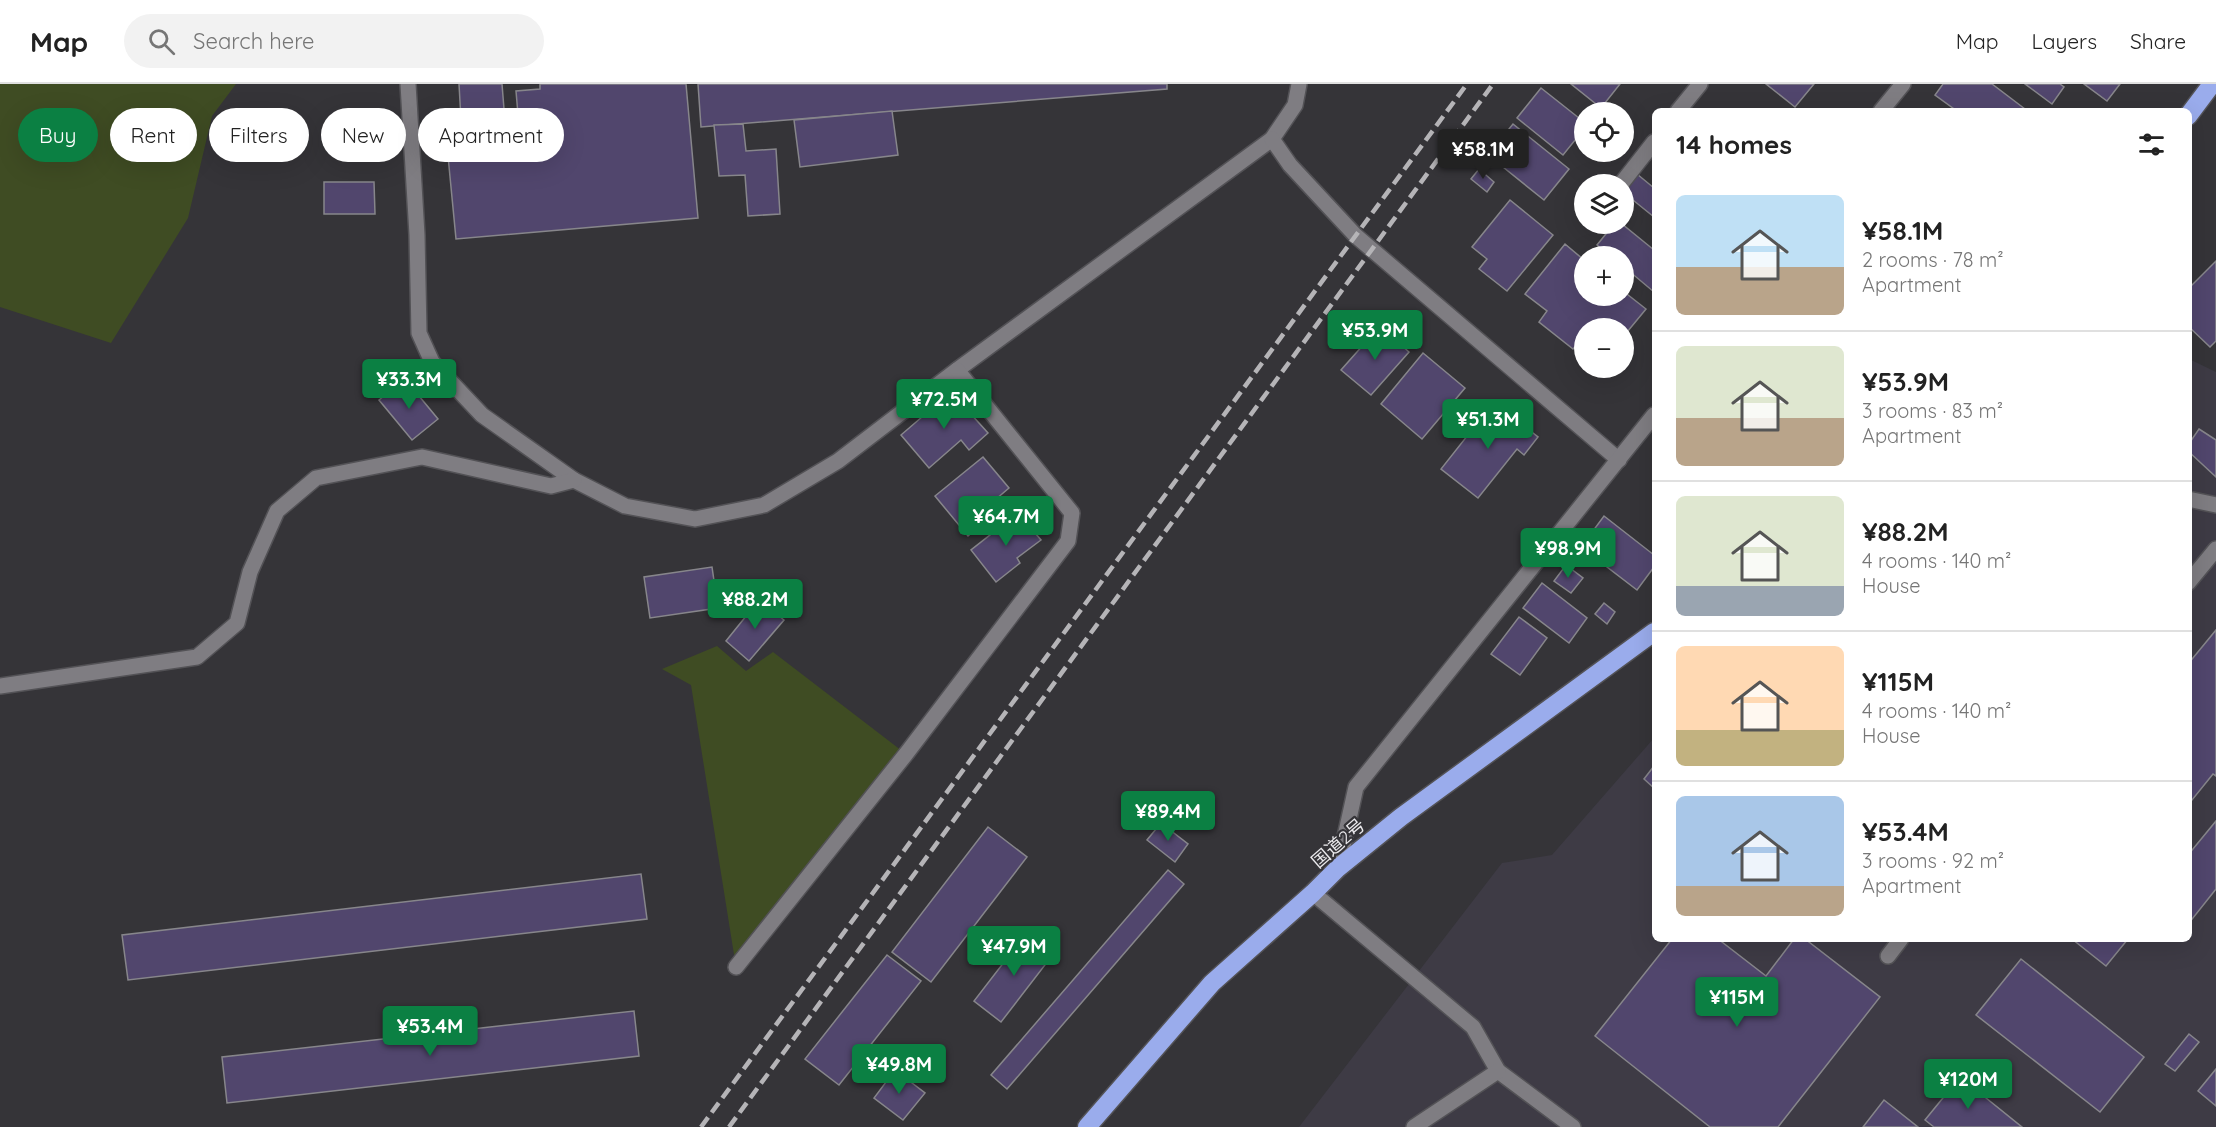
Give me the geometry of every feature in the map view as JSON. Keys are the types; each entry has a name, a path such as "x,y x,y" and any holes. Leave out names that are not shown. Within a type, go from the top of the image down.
{"highway":[{"path":"2192,111 2212,84"},
{"name":"国道2号","path":"1087,1127 1212,983 1338,868 1401,817 1652,633"}],"street":[{"path":"408,84 417,235 419,333 432,363 482,415 574,480 625,506 695,519 764,505 838,461 957,370 1272,139 1295,105 1299,84"},
{"path":"1680,108 1700,84"},
{"path":"1884,108 1904,84"},
{"path":"1272,139 1290,165 1356,236 1619,460"},
{"path":"1629,174 1652,145"},
{"path":"736,967 906,754 1068,542 1072,513 957,370"},
{"path":"1338,868 1356,787 1652,418"},
{"path":"0,686 197,657 237,623 250,572 277,511 316,478 422,457 551,486 574,480"},
{"path":"2192,500 2216,505"},
{"path":"2192,578 2216,549"},
{"path":"1312,893 1473,1027 1498,1071 1573,1127"},
{"path":"1888,956 1900,942"},
{"path":"1414,1127 1498,1071"}],"shaded area":[{"path":"2192,360 2216,372 2216,1127 1299,1127 1502,863 1552,855 1652,740 1652,942 2192,942"}],"green space":[{"path":"0,84 236,84 218,108 209,108 209,129 188,218 111,343 0,307"},
{"path":"717,646 746,671 773,652 906,754 736,967 691,685 662,669"}],"building":[{"path":"459,84 502,84 504,108 460,108"},
{"path":"540,84 686,84 698,218 456,239 449,162 564,162 564,108 517,108 516,91 540,89"},
{"path":"698,84 1167,84 1167,89 701,127"},
{"path":"1571,84 1620,84 1606,102 1594,102"},
{"path":"1766,84 1814,84 1795,107"},
{"path":"1943,84 1992,84 2024,108 1953,108 1935,95"},
{"path":"2025,84 2060,84 2064,87 2052,104"},
{"path":"2084,84 2120,84 2107,101"},
{"path":"1541,88 1574,114 1574,141 1563,155 1517,118"},
{"path":"892,111 898,155 800,167 794,120"},
{"path":"743,124 746,151 776,149 780,214 748,216 745,175 719,176 714,125"},
{"path":"1513,124 1569,169 1544,200 1488,155"},
{"path":"1479,169 1494,182 1487,192 1471,179"},
{"path":"1637,174 1652,186 1652,215 1634,201 1634,178"},
{"path":"324,182 374,182 375,214 324,214"},
{"path":"1510,200 1553,235 1507,291 1479,269 1487,259 1472,247"},
{"path":"1606,234 1634,234 1652,248 1652,290 1634,275 1634,246 1598,246"},
{"path":"1565,244 1574,252 1574,306 1634,306 1634,300 1646,309 1634,324 1634,318 1574,318 1573,349 1539,322 1547,311 1525,294"},
{"path":"2216,261 2216,341 2210,347 2192,330 2192,285"},
{"path":"1380,326 1409,352 1371,395 1341,370"},
{"path":"1423,353 1465,388 1422,439 1381,404"},
{"path":"405,379 438,419 412,440 379,400"},
{"path":"951,392 988,433 969,450 961,440 929,468 901,435"},
{"path":"1494,402 1538,437 1524,455 1517,449 1478,498 1441,469"},
{"path":"2199,429 2216,440 2216,477 2192,455 2192,439"},
{"path":"983,457 1009,488 982,511 988,519 968,536 935,496"},
{"path":"1018,513 1041,540 1017,558 1020,563 996,582 971,550"},
{"path":"1604,516 1652,553 1652,570 1637,590 1581,547"},
{"path":"1566,565 1583,578 1571,593 1554,581"},
{"path":"712,567 718,608 650,618 644,577"},
{"path":"1542,583 1587,618 1569,643 1523,608"},
{"path":"759,600 784,620 749,661 726,641"},
{"path":"1604,603 1615,612 1607,624 1595,614"},
{"path":"1519,617 1547,638 1520,675 1491,654"},
{"path":"2216,630 2216,776 2213,774 2192,800 2192,659"},
{"path":"1652,769 1652,786 1644,779"},
{"path":"2216,821 2216,889 2192,919 2192,850"},
{"path":"1161,823 1188,844 1175,862 1147,840"},
{"path":"988,827 1027,857 931,982 892,952"},
{"path":"1168,870 1184,884 1007,1089 991,1075"},
{"path":"641,874 647,919 128,980 122,935"},
{"path":"1028,931 1055,952 1001,1022 974,1001"},
{"path":"1670,942 1722,942 1766,976 1792,942 1809,942 1880,997 1778,1127 1710,1127 1595,1036"},
{"path":"2076,942 2126,942 2106,966"},
{"path":"887,955 921,981 839,1085 805,1059"},
{"path":"2021,959 2144,1057 2100,1112 1976,1015"},
{"path":"634,1011 639,1056 227,1103 222,1057"},
{"path":"2189,1034 2199,1042 2175,1071 2165,1064"},
{"path":"2216,1069 2216,1106 2198,1091"},
{"path":"895,1070 925,1093 903,1120 874,1098"},
{"path":"1960,1077 2022,1127 1934,1127 1925,1120"},
{"path":"1884,1100 1918,1127 1863,1127"}],"railway":[{"path":"701,1127 1467,84"},
{"path":"729,1127 1493,84"}]}
